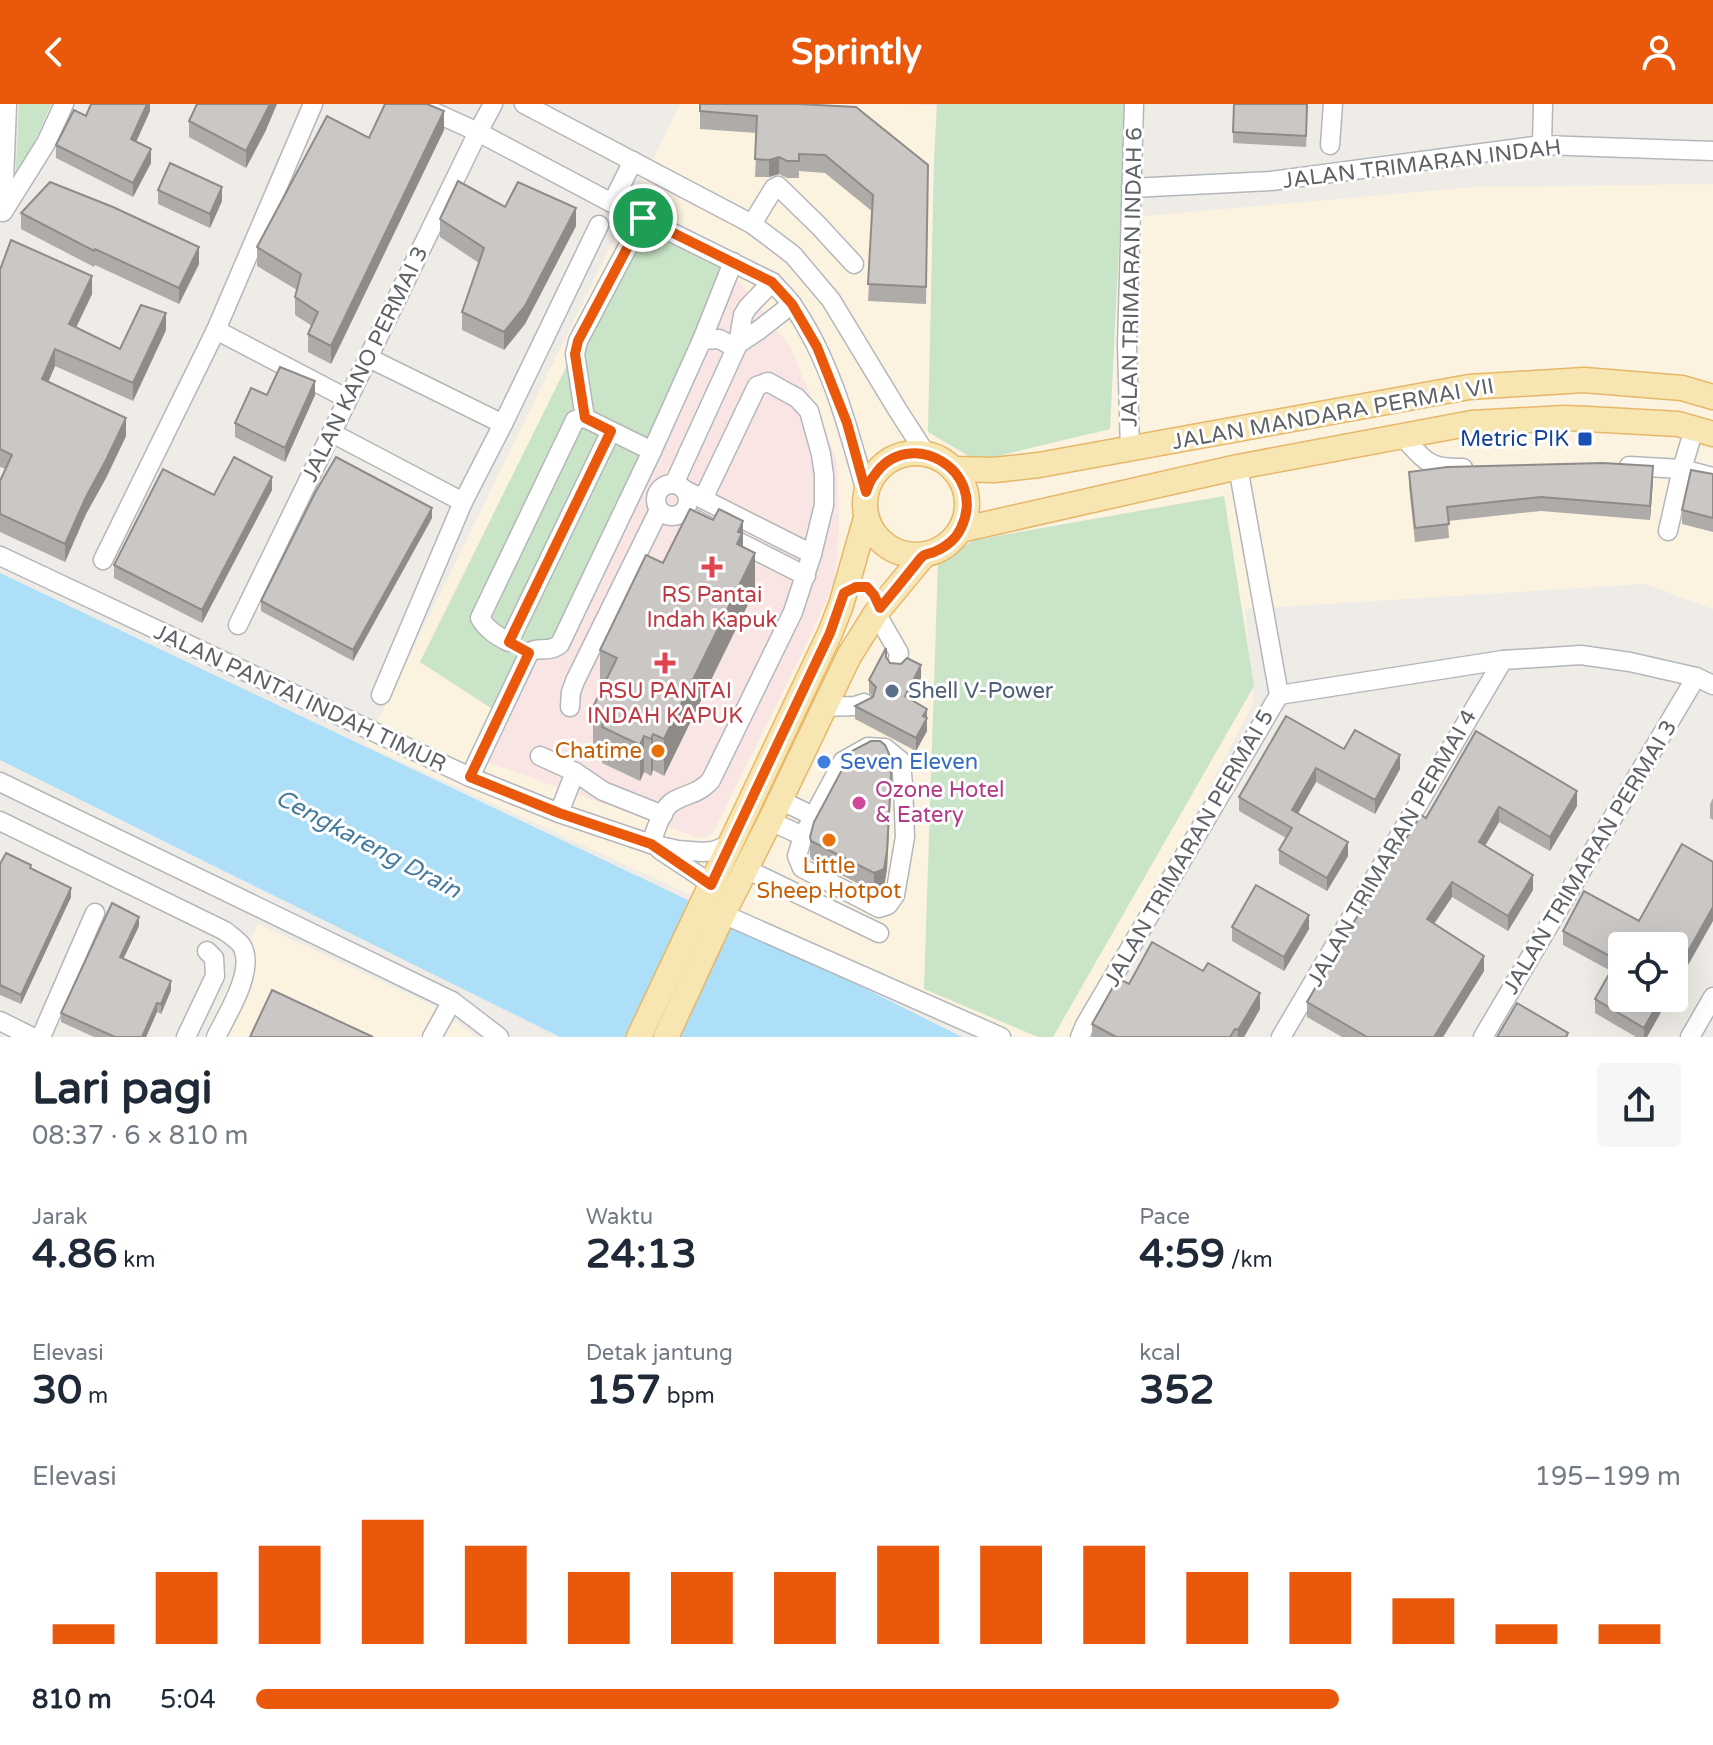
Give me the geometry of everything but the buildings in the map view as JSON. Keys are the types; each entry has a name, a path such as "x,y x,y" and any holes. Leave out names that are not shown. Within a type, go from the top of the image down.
{"main road":[{"name":"JALAN MANDARA PERMAI VII","path":"953,469 994,470 1130,450 1469,387 1584,380 1682,388 1713,397"},
{"name":"JALAN MANDARA PERMAI VII","path":"960,530 1238,467 1472,423 1564,418 1678,424 1704,432"},
{"path":"906,454 926,454 941,459 962,482 967,498 966,515 951,542 938,551 905,555 888,548 874,535 866,518 866,492 874,475 888,461 906,454"},
{"path":"666,1037 714,905 729,845 830,633 866,518"},
{"path":"639,1037 714,905 746,869 849,656 878,610 924,555"},
{"path":"844,593 856,587 867,587 874,595 878,610"}],"street":[{"path":"1,215 7,104"},
{"path":"1,215 46,143 64,104"},
{"path":"103,560 216,330 313,104"},
{"path":"416,104 478,132 772,282 792,304 817,347 847,423 866,492"},
{"name":"JALAN KANO PERMAI 3","path":"238,625 493,104"},
{"path":"524,104 752,224 793,255 831,300 926,454"},
{"name":"JALAN TRIMARAN INDAH 6","path":"1130,450 1127,345 1134,104"},
{"path":"1330,145 1333,104"},
{"path":"1542,145 1543,104"},
{"name":"JALAN TRIMARAN INDAH","path":"1131,188 1271,181 1542,145 1713,151"},
{"path":"612,203 633,161"},
{"path":"752,224 774,188 781,187 854,264"},
{"path":"585,418 575,354 578,341 643,218"},
{"path":"381,695 463,502 599,225"},
{"path":"470,777 529,653 537,649 555,649 560,644 652,451 733,262"},
{"path":"679,487 737,346 743,315 772,282"},
{"path":"737,346 792,304"},
{"path":"216,330 348,399"},
{"path":"702,340 719,339 737,346"},
{"path":"369,358 503,424"},
{"path":"646,842 657,813 673,802 699,792 723,758 793,612 804,581 824,505 821,454 809,411 797,398 768,382 757,386 703,499"},
{"path":"529,653 495,635 480,618 575,420 585,418 652,451"},
{"path":"509,642 611,431"},
{"path":"1668,531 1682,469 1704,432"},
{"path":"332,433 463,502"},
{"path":"1402,436 1421,457 1435,466 1447,469 1478,468"},
{"path":"1619,466 1682,469 1713,477"},
{"name":"JALAN TRIMARAN PERMAI 5","path":"1080,1037 1279,695 1238,467"},
{"path":"804,581 656,505 658,492 668,484 679,487 812,554"},
{"path":"570,707 575,681 670,513 688,502 679,487"},
{"path":"670,513 683,526 719,544"},
{"name":"JALAN PANTAI INDAH TIMUR","path":"0,556 470,777 559,813 678,850 703,852 729,845"},
{"path":"744,557 804,581"},
{"path":"878,610 899,653 897,666"},
{"path":"1279,695 1503,660 1581,655 1630,662 1705,681"},
{"name":"JALAN TRIMARAN PERMAI 4","path":"1281,1037 1503,660"},
{"name":"JALAN TRIMARAN PERMAI 3","path":"1483,1037 1705,681"},
{"path":"823,707 864,703"},
{"path":"868,747 885,748 901,761 905,837 895,895 888,905 879,908 802,868 797,856 803,836 843,761 868,747"},
{"path":"540,756 575,772 603,791 657,813"},
{"path":"559,813 575,772"},
{"path":"0,782 452,1001 499,1037"},
{"path":"775,810 813,816"},
{"path":"775,810 803,836"},
{"path":"0,821 225,931 242,946 247,963 243,980 216,1037"},
{"name":"JALAN PANTAI INDAH TIMUR","path":"646,842 714,905 1001,1037"},
{"path":"110,875 125,843"},
{"path":"782,886 802,868"},
{"path":"746,869 879,933"},
{"path":"41,1037 95,913"},
{"path":"186,1037 215,976 214,958 207,951"},
{"path":"1690,1037 1713,997"},
{"path":"432,1037 452,1001"},
{"path":"0,1021 32,1037"}],"shaded area":[{"path":"680,104 906,104 958,107 963,232 1475,187 1713,184 1713,609 1644,584 1245,609 1253,703 1079,1037 998,1037 366,745"},
{"name":"RS Pantai Indah Kapuk","path":"732,273 790,346 837,461 838,549 833,585 804,649 713,833 696,837 471,756 529,645 549,645"},
{"path":"258,924 430,1004 477,1037 204,1037"}],"green space":[{"path":"19,104 51,104 15,187"},
{"path":"937,104 1126,104 1110,429 977,461 928,432"},
{"path":"637,224 732,273 549,646 529,645 494,710 420,662"},
{"path":"1224,496 1254,686 1053,1037 1038,1037 924,989 938,563 974,540"}],"water":[{"name":"Cengkareng Drain","path":"0,573 690,901 962,1037 560,1037 0,760"}],"place":[{"name":"Metric PIK","path":"1585,439"},
{"name":"RS Pantai Indah Kapuk","path":"712,567"},
{"name":"RSU PANTAI INDAH KAPUK","path":"665,663"},
{"name":"Shell V-Power","path":"892,691"},
{"name":"Chatime","path":"658,751"},
{"name":"Seven Eleven","path":"824,762"},
{"name":"Ozone Hotel & Eatery","path":"859,803"},
{"name":"Little Sheep Hotpot","path":"829,840"}],"route":[{"path":"643,218 772,282 792,304 817,347 847,423 866,492 874,475 888,461 906,454 926,454 941,459 953,469 962,482 967,498 966,515 951,542 938,551 924,555 880,608 867,587 856,587 844,593 830,633 711,885 651,844 559,813 470,777 529,653 509,642 611,431 585,418 575,354 578,341 643,218"}]}
